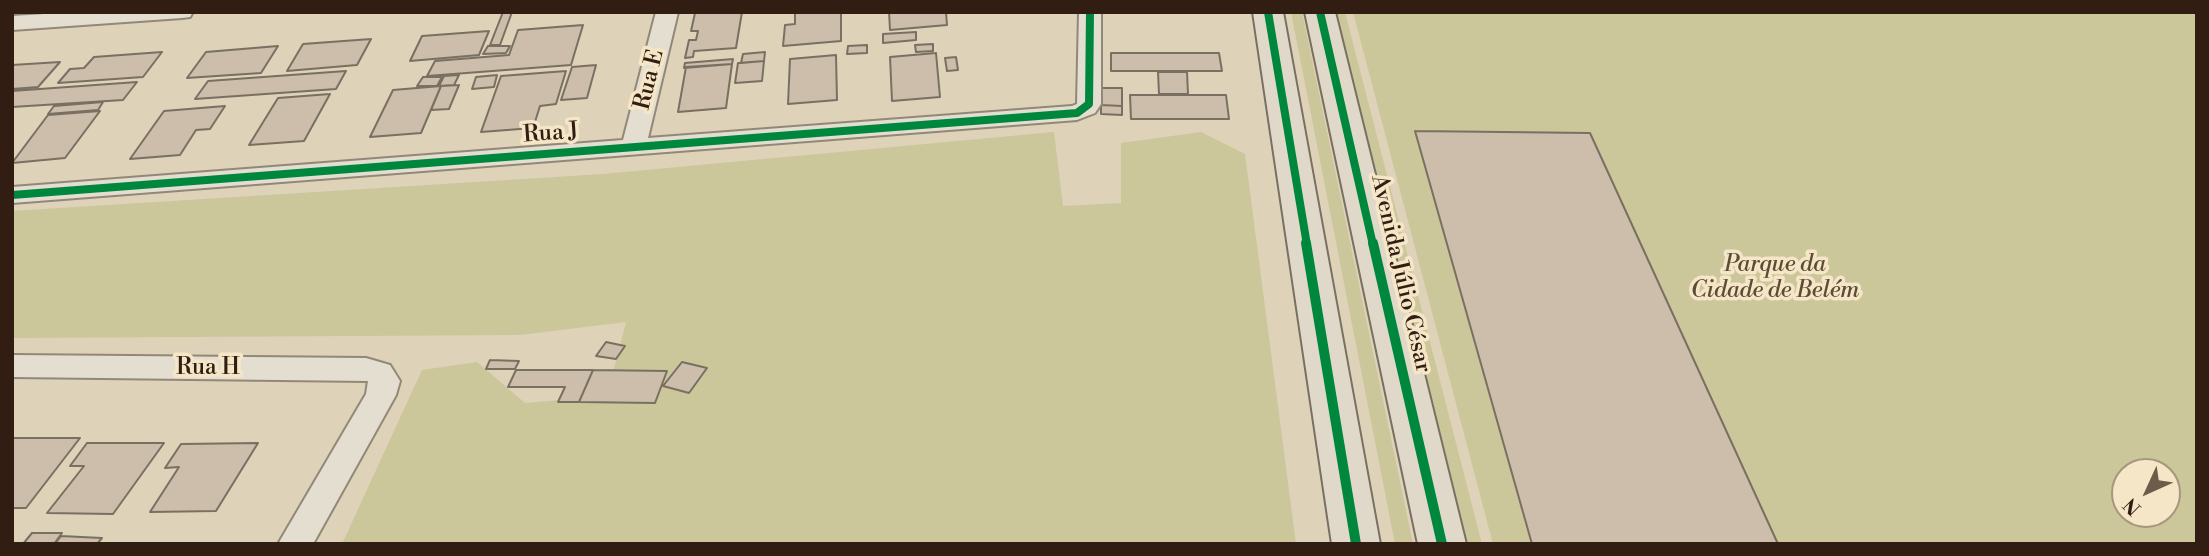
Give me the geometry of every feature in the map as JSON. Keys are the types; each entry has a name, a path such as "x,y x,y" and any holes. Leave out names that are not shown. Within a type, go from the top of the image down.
{"main road":[{"path":"1268,12 1356,544"},
{"name":"Avenida Júlio César","path":"1320,12 1442,544"}],"street":[{"path":"12,23 182,12"},
{"name":"Rua E","path":"634,147 667,12"},
{"name":"Rua J","path":"12,195 1077,113 1089,104 1090,12"},
{"name":"Rua H","path":"12,366 366,369 379,373 384,382 381,395 295,544"}],"green space":[{"path":"1291,12 1302,12 1413,544 1395,544"},
{"path":"1336,12 1345,12 1482,544 1468,544"},
{"name":"Parque da Cidade de Belém","path":"1353,12 2197,12 2197,544 1493,544"},
{"path":"1054,132 1063,206 1121,203 1121,143 1201,132 1245,154 1296,544 342,544 422,370 477,362 525,403 607,396 626,322 520,335 12,338 12,211 603,174"}],"building":[{"path":"503,12 512,12 500,45 490,45"},
{"path":"742,12 736,48 694,51 693,57 685,58 689,40 696,40 698,31 691,31 695,13"},
{"path":"795,12 841,12 841,41 783,46 785,25 795,24"},
{"path":"889,12 946,12 947,25 890,30"},
{"path":"583,25 571,65 427,76 435,61 509,55 518,30"},
{"path":"489,31 479,55 410,61 422,36"},
{"path":"916,32 916,40 883,43 883,34"},
{"path":"371,39 357,65 287,71 303,44"},
{"path":"933,44 933,51 916,52 915,45"},
{"path":"867,45 867,53 847,54 848,46"},
{"path":"278,46 261,73 187,78 206,52"},
{"path":"488,46 510,46 506,53 483,54"},
{"path":"162,52 143,77 58,83 70,69 84,68 94,57"},
{"path":"765,52 764,61 741,63 743,54"},
{"path":"936,53 940,97 892,101 890,57"},
{"path":"1111,53 1219,53 1222,71 1111,71"},
{"path":"836,55 837,100 788,104 790,59"},
{"path":"956,57 958,70 947,71 945,58"},
{"path":"733,59 732,64 684,68 685,63"},
{"path":"764,61 762,81 735,83 738,63"},
{"path":"60,62 38,87 12,89 12,65"},
{"path":"732,64 726,108 678,112 686,67"},
{"path":"596,65 587,98 561,100 572,67"},
{"path":"346,71 336,89 195,99 208,81"},
{"path":"566,71 556,104 540,106 533,128 481,132 501,76"},
{"path":"1158,72 1187,72 1188,94 1159,94"},
{"path":"459,75 454,85 439,86 444,76"},
{"path":"497,75 494,87 472,89 476,77"},
{"path":"423,77 442,77 437,86 417,86"},
{"path":"137,82 123,100 12,107 12,91"},
{"path":"459,85 449,109 431,110 441,86"},
{"path":"441,86 421,133 370,137 393,90"},
{"path":"1102,88 1122,88 1122,106 1101,105"},
{"path":"330,94 304,141 249,145 278,98"},
{"path":"1130,95 1226,95 1229,119 1131,119"},
{"path":"103,102 98,110 48,114 54,106"},
{"path":"1101,105 1122,106 1122,115 1101,114"},
{"path":"225,106 210,129 196,130 180,155 130,159 164,111"},
{"path":"100,111 65,158 12,163 48,115"},
{"path":"1415,131 1590,133 1778,544 1532,544"},
{"path":"606,342 625,346 616,359 596,356"},
{"path":"490,360 519,361 515,369 486,369"},
{"path":"682,362 707,368 689,393 663,386"},
{"path":"516,370 593,370 579,402 558,402 565,387 508,387"},
{"path":"593,370 667,371 655,403 579,402"},
{"path":"12,438 80,438 26,508 12,508"},
{"path":"87,443 164,443 113,514 47,513 84,466 70,466"},
{"path":"258,443 216,511 150,512 179,467 165,468 181,444"},
{"path":"32,533 62,533 54,544 23,544"},
{"path":"61,536 102,538 97,544 55,544"}],"cycle path":[{"path":"12,195 1077,113 1089,104 1090,12"},
{"path":"1268,12 1356,544"},
{"path":"1320,12 1442,544"}]}
